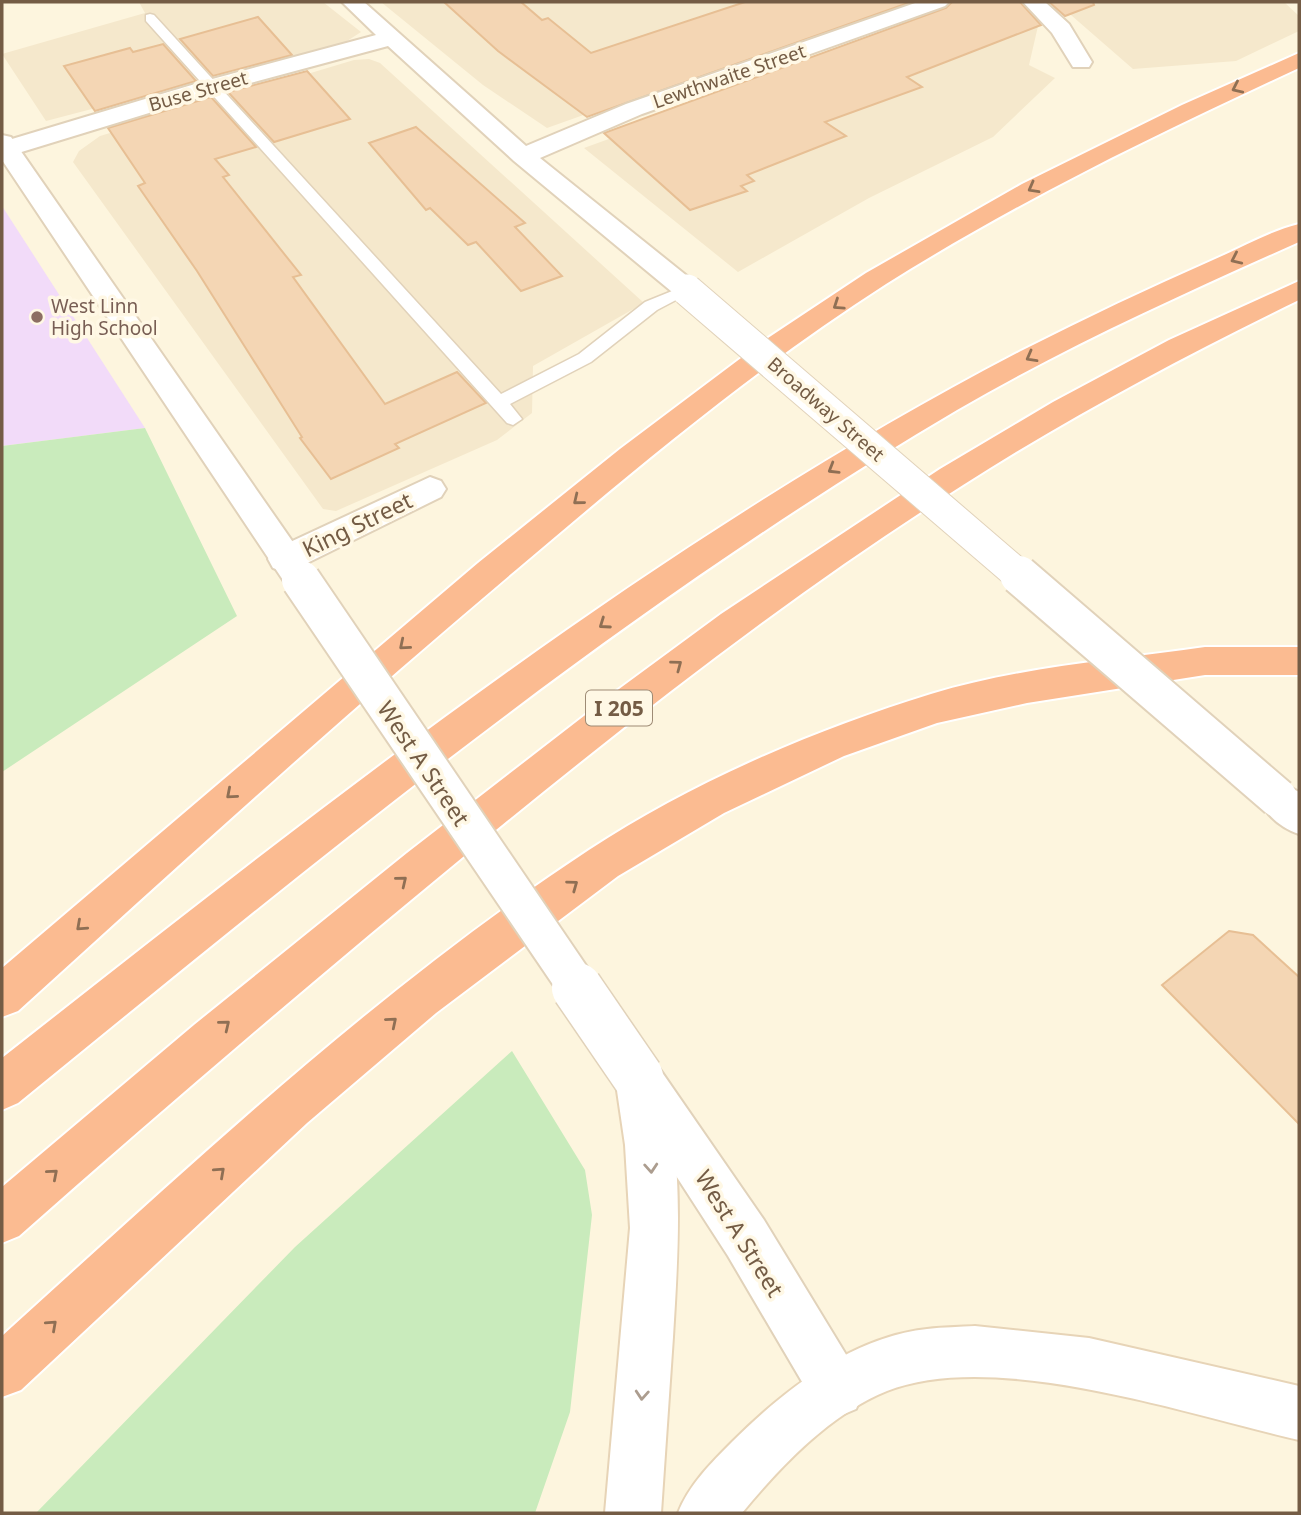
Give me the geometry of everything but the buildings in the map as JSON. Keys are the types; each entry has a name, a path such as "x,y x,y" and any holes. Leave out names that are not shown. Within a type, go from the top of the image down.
{"highway":[{"path":"2,996 459,598 722,386 873,281 953,232 1078,163 1299,60"},
{"path":"2,1087 324,830 555,659 743,526 904,428 1041,351 1299,232"},
{"name":"I 205","path":"2,1219 183,1060 543,766 740,617 863,531 1005,442 1164,354 1299,289"},
{"path":"2,1371 291,1107 420,998 604,863 710,801 830,745 935,708 1027,688 1205,662 1299,662"}],"street":[{"name":"Broadway Street","path":"352,2 523,156 687,290 1289,807"},
{"name":"Lewthwaite Street","path":"523,156 634,109 938,2"},
{"path":"1032,2 1061,29 1081,62"},
{"name":"Buse Street","path":"4,145 391,38"},
{"name":"West A Street","path":"4,145 746,1238 837,1390"},
{"name":"King Street","path":"293,570 430,489"},
{"path":"633,1513 654,1228 649,1145 638,1077"},
{"path":"706,1513 760,1452 837,1390 885,1365 932,1354 986,1352 1030,1356 1144,1376 1299,1413"}],"lane":[{"path":"150,18 513,419"},
{"path":"498,403 585,358 651,306 687,290"}],"shaded area":[{"path":"139,2 323,2 361,32 344,43 46,121 2,54 145,13"},
{"path":"381,2 901,2 547,128 483,85"},
{"path":"985,2 1008,2 1038,26 1029,65 1055,78 993,137 869,198 738,272 584,148"},
{"path":"1056,2 1284,2 1299,16 1299,31 1236,61 1133,69"},
{"path":"369,59 380,63 644,303 533,366 532,413 497,440 336,511 323,509 73,162 79,151 100,136 354,60"},
{"name":"West Linn High School","path":"2,206 145,428 2,446"}],"green space":[{"path":"145,428 237,616 2,772 2,446"},
{"path":"512,1051 585,1170 592,1215 570,1412 535,1513 36,1513 295,1247"}],"place":[{"name":"West Linn High School","path":"37,317"}]}
